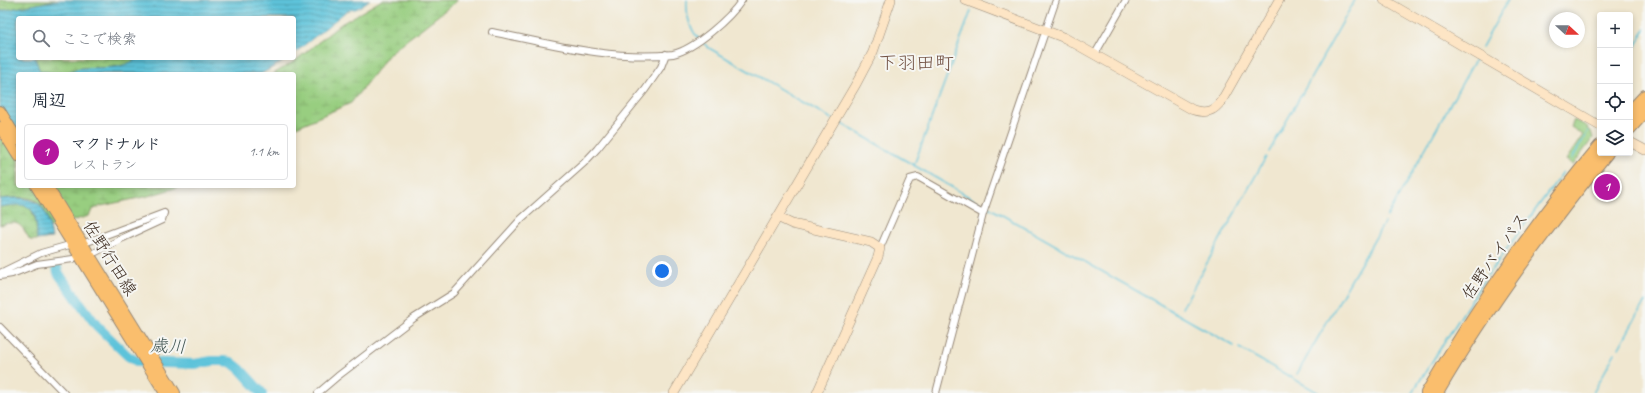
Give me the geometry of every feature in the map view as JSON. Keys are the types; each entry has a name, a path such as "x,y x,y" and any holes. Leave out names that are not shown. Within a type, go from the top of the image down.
{"highway":[{"path":"1633,109 1645,96"},
{"path":"1633,125 1645,111"},
{"name":"佐野バイパス","path":"1427,393 1468,325 1523,245 1560,194 1597,150"},
{"name":"佐野バイパス","path":"1437,393 1475,331 1515,271 1605,156"}],"main road":[{"path":"0,111 16,137"},
{"path":"0,127 16,153"},
{"name":"佐野行田線","path":"37,188 75,240 147,347 161,378"},
{"name":"佐野行田線","path":"48,188 75,240 135,344 161,378"},
{"path":"161,378 165,393"},
{"path":"161,378 175,393"}],"street":[{"path":"492,32 593,53 666,54 679,52 696,43 727,18 742,0"},
{"path":"674,393 834,121 872,52 891,0"},
{"path":"965,0 1065,38 1193,110 1209,112 1217,108 1279,0"},
{"path":"936,393 985,208 1056,0"},
{"path":"1095,54 1126,0"},
{"path":"1384,0 1597,124"},
{"path":"318,393 414,318 454,293 521,219 584,163 597,149 645,90 661,67 666,54"},
{"path":"1633,144 1645,150"},
{"path":"817,393 878,257 880,248 910,180 918,178 985,208"},
{"path":"0,275 41,254 75,240 164,213 162,220 96,252"},
{"path":"777,217 792,224 872,242 880,248"},
{"path":"0,275 7,276 37,264 73,258"},
{"path":"0,327 64,393"}],"green space":[{"path":"0,0 58,0 0,11"},
{"path":"382,0 458,0 390,53 351,103 296,127 296,72 276,72 295,61 341,24"},
{"path":"36,60 134,60 118,67 80,68 66,72 39,71"},
{"path":"1574,120 1588,127 1587,129 1591,131 1593,138 1573,165 1566,160 1583,135 1571,127"},
{"path":"16,138 16,188 175,188 148,196 101,206 92,210 89,216 50,227 43,209 36,201 21,197 0,199 0,140"},
{"path":"23,205 31,209 36,222 37,240 30,240 22,227 15,223 0,225 0,207"}],"water":[{"path":"58,0 370,0 357,9 347,11 296,52 296,16 16,16 16,60 36,60 40,71 49,72 16,72 16,133 0,136 0,11"},
{"path":"134,60 286,60 264,72 67,72 80,68 104,68 118,66"},
{"path":"14,198 32,200 42,208 46,213 52,238 37,240 36,220 31,209 26,206 11,205 0,207 0,199"}],"pier":[{"path":"372,0 357,11 347,13 296,54 296,52 347,11 357,9"}],"waterway":[{"path":"687,0 689,21 699,39"},
{"path":"1269,152 1355,0"},
{"path":"1482,47 1508,0"},
{"path":"914,165 971,11"},
{"path":"1633,51 1645,29"},
{"path":"701,41 709,48 832,119"},
{"path":"1387,217 1475,60"},
{"path":"837,121 983,205"},
{"path":"1572,159 1588,131"},
{"path":"1182,308 1266,157"},
{"path":"1487,276 1563,172"},
{"path":"988,207 1234,346"},
{"path":"1297,374 1384,223"},
{"name":"歳川","path":"57,267 58,273 97,326 128,356 138,362 195,364 212,361 231,362 240,369 262,393"},
{"path":"1412,393 1484,280"},
{"path":"1619,348 1645,301"},
{"path":"1239,348 1319,393"},
{"path":"1593,393 1615,353"}],"place":[{"name":"マクドナルド","path":"1607,187"}],"district":[{"name":"下羽田町","path":"916,63"}]}
